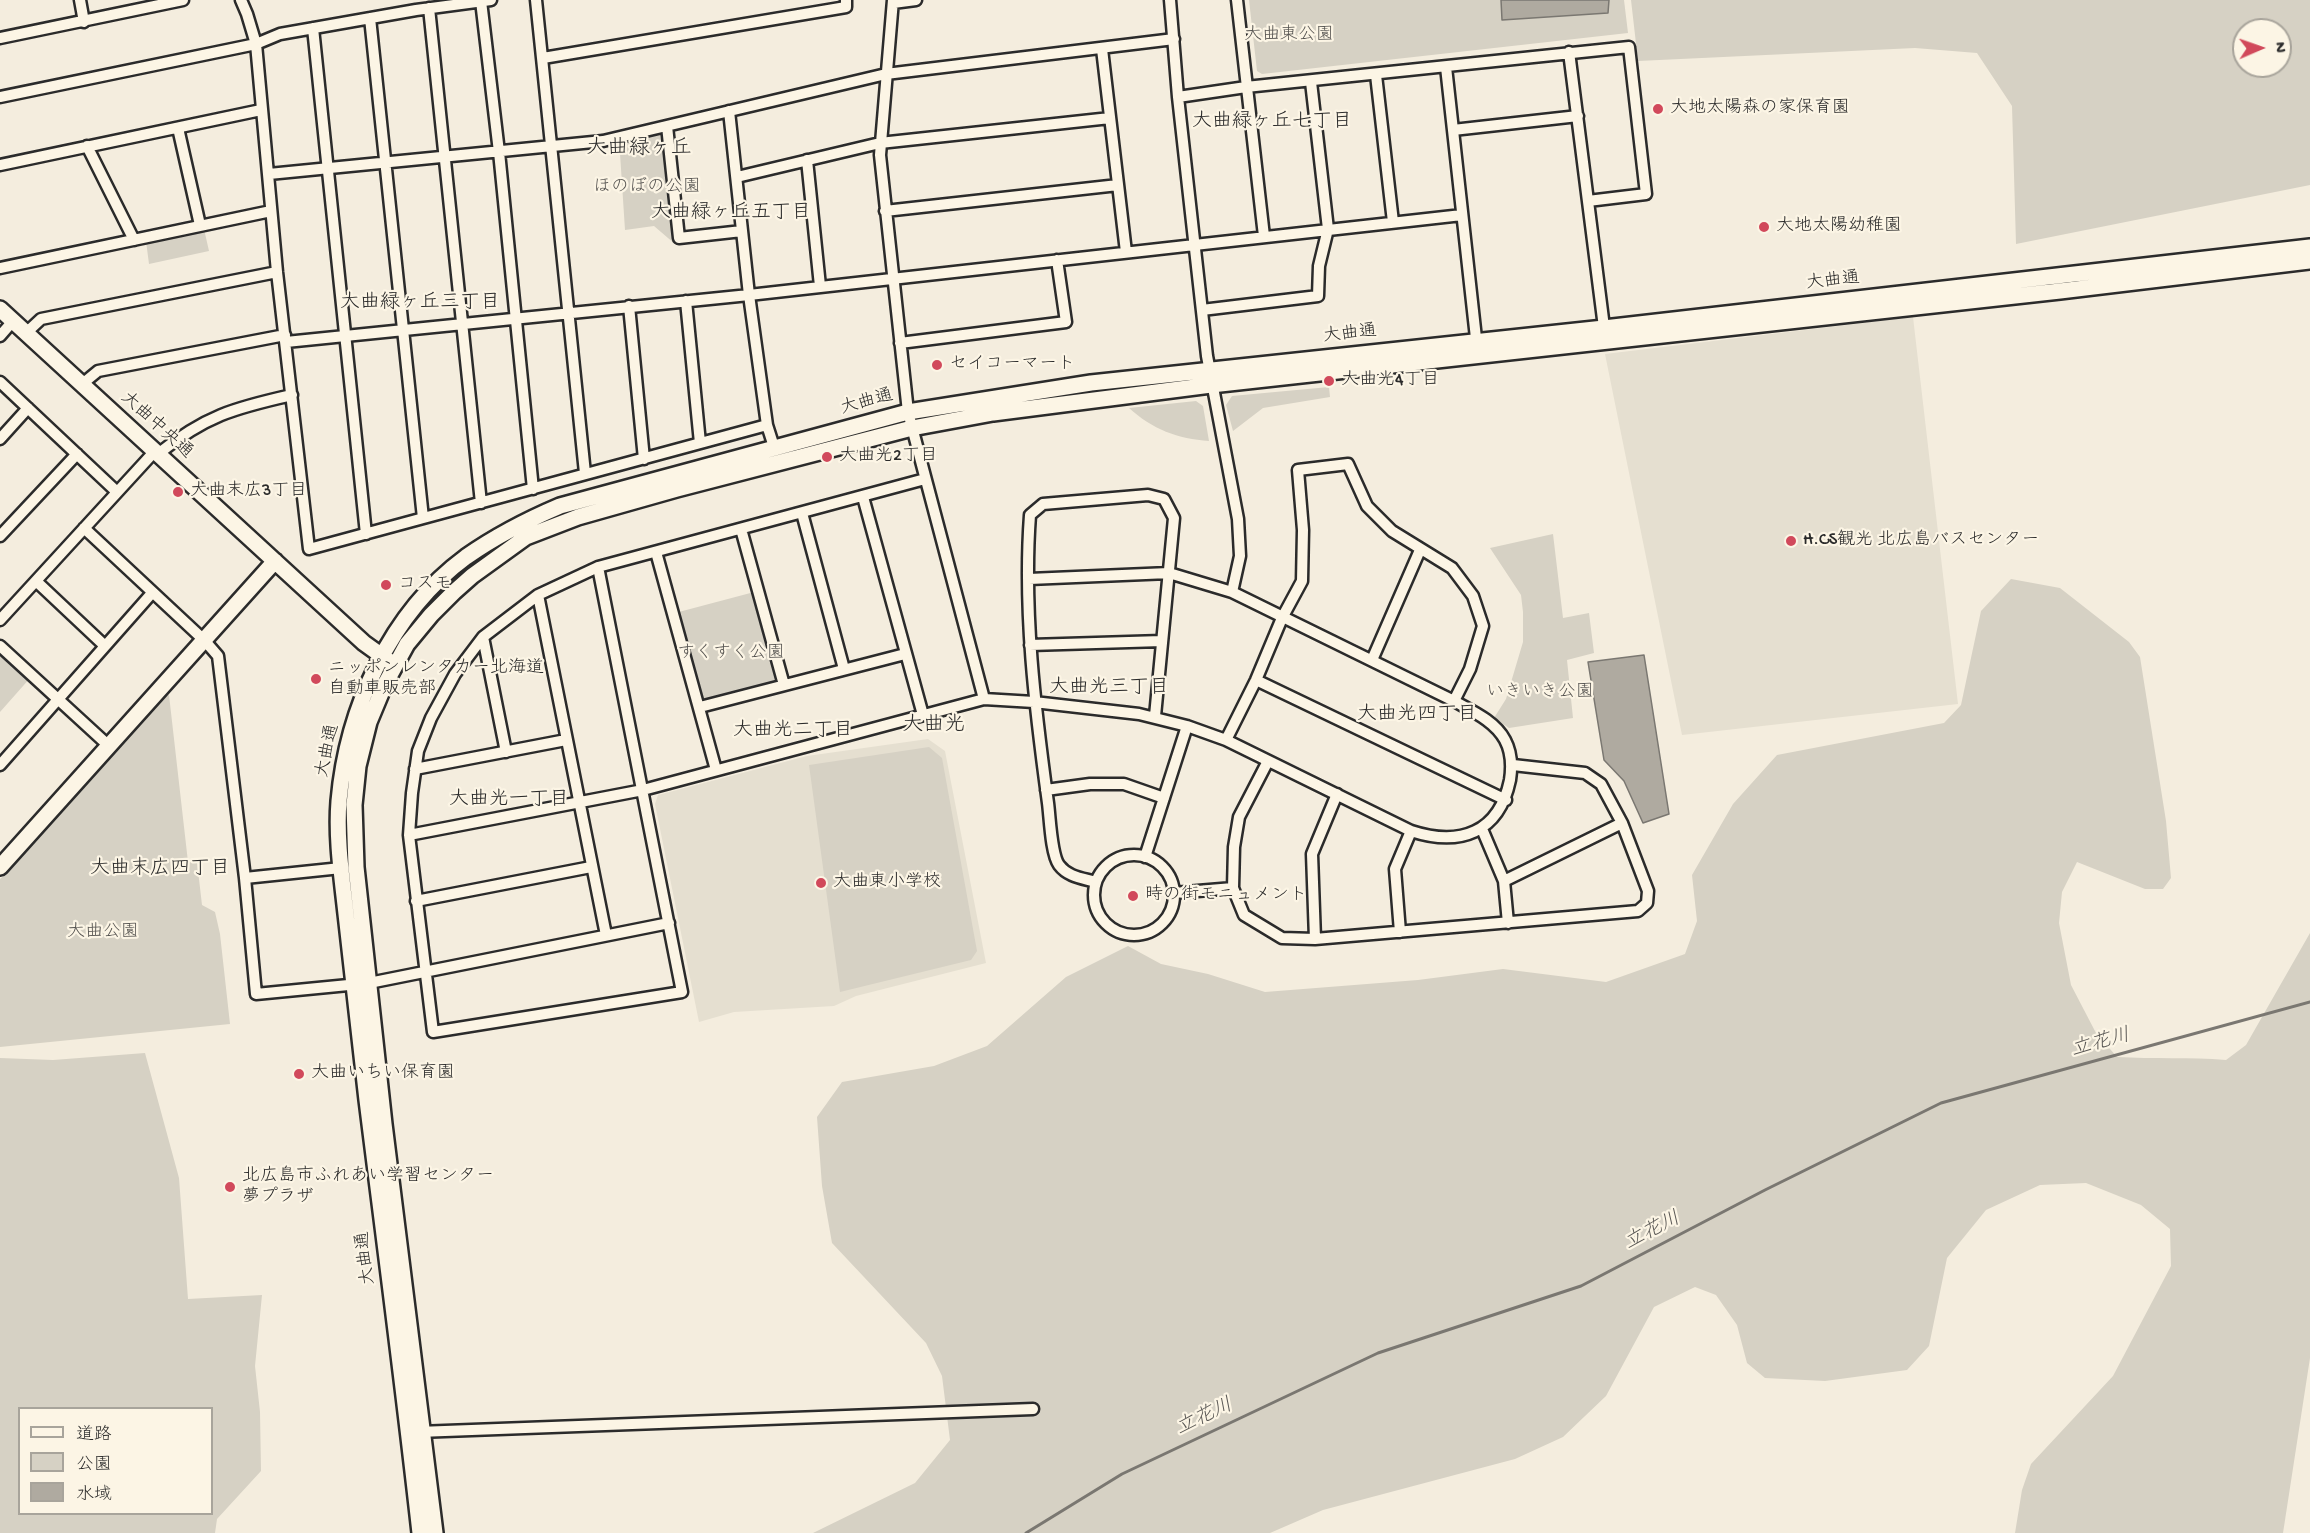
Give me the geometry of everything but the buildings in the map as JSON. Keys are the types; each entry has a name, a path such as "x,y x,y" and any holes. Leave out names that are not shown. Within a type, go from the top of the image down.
{"street":[{"path":"80,0 84,22"},
{"path":"0,38 84,22 154,3 183,0"},
{"path":"241,0 248,14 256,44 277,272 309,549 768,425"},
{"path":"536,0 553,146 585,473"},
{"path":"543,58 846,7 846,0"},
{"path":"916,0 893,1 880,144 885,211 910,420 984,699"},
{"path":"1170,0 1178,97 1210,378 1238,519 1240,556 1232,592"},
{"path":"1237,0 1264,236"},
{"path":"0,97 256,44 280,33 370,18 415,5 429,8 486,1 533,489"},
{"path":"429,8 481,502"},
{"path":"370,18 423,518"},
{"path":"313,28 366,534"},
{"path":"269,174 610,140 886,74 1174,39"},
{"path":"1178,97 1246,87 1629,47 1646,194 1588,201"},
{"path":"1102,49 1126,252"},
{"path":"1569,52 1605,334"},
{"path":"1446,67 1478,348"},
{"path":"1376,75 1393,222"},
{"path":"1202,310 1318,296 1319,266 1328,229 1311,82"},
{"path":"0,165 261,110"},
{"path":"729,111 749,295 768,425 774,447"},
{"path":"1453,130 1578,116"},
{"path":"737,177 880,144 1110,118"},
{"path":"667,126 679,238 742,231"},
{"path":"178,128 200,225"},
{"path":"87,146 134,240"},
{"path":"807,160 820,286"},
{"path":"885,211 1118,185"},
{"path":"0,268 272,211"},
{"path":"81,385 98,371 285,338 404,330 686,302 1462,215"},
{"name":"大曲通","path":"1605,334 2310,247"},
{"path":"900,343 1066,322 1057,260"},
{"name":"大曲通","path":"362,984 354,805 358,766 388,661 405,619 465,558 516,525 560,506 774,447 910,420 993,413 1210,378 1605,334 2310,261"},
{"path":"26,333 41,319 277,272"},
{"path":"686,302 700,443"},
{"path":"629,306 644,459"},
{"name":"大曲中央通","path":"0,309 81,385 388,661"},
{"path":"0,336 13,321"},
{"path":"0,382 117,492"},
{"path":"0,620 117,492 157,453 185,432 237,407 292,395"},
{"path":"0,439 28,408"},
{"name":"大曲通","path":"420,1533 416,1432 384,1124 341,868 339,804 343,765 358,712 388,661 407,644 431,615 472,576 526,537 589,514 910,420"},
{"path":"0,536 77,453"},
{"path":"1226,740 1256,680 1282,618 1302,581 1303,530 1298,470 1348,464 1367,506 1392,531 1452,568 1473,596 1483,626 1470,669 1454,701"},
{"path":"598,567 682,992 433,1032 409,835 415,769 418,751 431,718 455,674 483,637 538,595 598,567 925,480"},
{"path":"1096,882 1068,874 1057,863 1046,790 1034,702 1029,579 1030,515 1043,504 1148,495 1164,499 1174,518 1155,716"},
{"path":"863,497 923,715"},
{"path":"802,513 844,669"},
{"path":"84,528 205,641 218,656 245,878 256,994 362,984 669,923"},
{"path":"741,529 784,685"},
{"path":"1372,660 1420,550"},
{"path":"656,552 716,770"},
{"path":"0,867 275,561"},
{"path":"409,835 643,790 984,699 1034,702 1155,716 1226,740 1411,831 1446,839 1482,829 1506,800 1513,765 1505,740 1490,721 1232,592 1169,573 1029,579"},
{"path":"36,581 105,646"},
{"path":"0,765 152,593"},
{"path":"538,595 606,935"},
{"path":"483,637 506,752"},
{"path":"1030,645 1162,641"},
{"path":"0,646 109,746"},
{"path":"700,707 905,654"},
{"path":"1256,680 1506,800"},
{"path":"1144,856 1187,726"},
{"path":"415,769 566,740"},
{"path":"1268,761 1239,817 1234,847 1233,888 1244,915 1282,938 1316,939 1638,911 1647,903 1648,891 1622,823 1601,784 1585,773 1513,765"},
{"path":"1046,790 1090,784 1124,784 1164,798"},
{"path":"1316,939 1312,854 1337,794"},
{"path":"1504,881 1622,823"},
{"path":"1482,829 1504,881 1508,923"},
{"path":"1400,932 1395,869 1411,831"},
{"path":"1144,856 1165,870 1171,881 1174,893 1170,912 1159,927 1141,935 1122,934 1110,928 1095,908 1093,895 1096,882 1101,871 1120,857 1144,856"},
{"path":"416,901 591,867"},
{"path":"245,878 341,868"},
{"path":"1174,893 1233,888"},
{"path":"416,1432 1033,1408"},
{"name":"大曲通","path":"416,1432 435,1533"}],"shaded area":[{"path":"1913,317 1958,704 1682,735 1605,354"},
{"name":"大曲東小学校","path":"928,739 945,751 986,963 856,996 834,1006 734,1012 699,1022 655,804 658,795 807,756"}],"green space":[{"name":"大曲東公園","path":"1249,0 1624,0 1628,33 1262,74 1257,71"},
{"path":"1631,0 2310,0 2310,185 2016,244 2012,106 1977,53 1915,48 1638,61"},
{"name":"ほのぼの公園","path":"667,126 675,244 654,226 625,230 619,138"},
{"path":"204,229 209,251 149,264 146,241"},
{"path":"1329,387 1330,397 1263,408 1233,431 1226,405 1232,396"},
{"path":"1196,401 1203,406 1209,441 1166,432 1147,422 1129,408"},
{"name":"いきいき公園","path":"1553,534 1563,618 1589,613 1594,653 1567,660 1573,718 1509,728 1494,718 1506,699 1523,642 1523,612 1521,595 1490,548"},
{"path":"2011,579 2060,588 2129,642 2140,657 2166,821 2171,878 2163,889 2145,889 2077,862 2062,892 2059,923 2071,985 2096,1033 2117,1057 2226,1060 2246,1045 2310,933 2310,1358 2283,1533 2015,1533 2022,1490 2031,1464 2113,1376 2171,1266 2170,1229 2141,1205 2086,1183 2040,1185 1986,1210 1947,1258 1929,1346 1907,1370 1825,1381 1765,1378 1747,1363 1737,1325 1716,1295 1695,1287 1654,1307 1606,1396 1563,1437 1515,1459 1323,1510 1270,1533 813,1533 915,1483 950,1440 942,1376 926,1343 832,1243 822,1186 817,1117 842,1082 934,1066 987,1046 1066,977 1128,946 1161,964 1208,974 1265,992 1418,980 1503,969 1606,982 1685,954 1697,921 1692,875 1733,804 1777,755 1944,723 1961,705 1981,611"},
{"name":"すくすく公園","path":"758,591 784,685 700,707 675,613"},
{"path":"0,648 31,677 0,712"},
{"name":"大曲公園","path":"169,695 188,862 197,862 202,905 215,912 220,934 230,1024 0,1047 0,879 160,697"},
{"path":"929,747 942,758 977,951 971,960 840,992 809,765"},
{"path":"145,1053 179,1178 188,1299 262,1295 255,1366 260,1412 261,1471 217,1519 215,1533 0,1533 0,1058 53,1060"}],"water":[{"path":"1501,0 1609,0 1608,13 1502,20"},
{"path":"1644,655 1669,814 1643,823 1624,781 1604,760 1588,662"}],"waterway":[{"name":"立花川","path":"1026,1533 1122,1474 1378,1353 1581,1286 1765,1190 1941,1103 2310,1002"}],"place":[{"name":"大地太陽森の家保育園","path":"1658,109"},
{"name":"大地太陽幼稚園","path":"1764,227"},
{"name":"セイコーマート","path":"937,365"},
{"name":"大曲光4丁目","path":"1329,381"},
{"name":"大曲光2丁目","path":"827,457"},
{"name":"大曲末広3丁目","path":"178,492"},
{"name":"H.CS観光 北広島バスセンター","path":"1791,541"},
{"name":"コスモ","path":"386,585"},
{"name":"ニッポンレンタカー北海道 自動車販売部","path":"316,679"},
{"name":"大曲東小学校","path":"821,883"},
{"name":"時の街モニュメント","path":"1133,896"},
{"name":"大曲いちい保育園","path":"299,1074"},
{"name":"北広島市ふれあい学習センター 夢プラザ","path":"230,1187"}],"district":[{"name":"大曲緑ヶ丘七丁目","path":"1272,123"},
{"name":"大曲緑ヶ丘","path":"639,150"},
{"name":"大曲緑ヶ丘五丁目","path":"731,214"},
{"name":"大曲緑ヶ丘三丁目","path":"420,304"},
{"name":"大曲光三丁目","path":"1109,689"},
{"name":"大曲光四丁目","path":"1417,716"},
{"name":"大曲光","path":"934,727"},
{"name":"大曲光二丁目","path":"793,732"},
{"name":"大曲光一丁目","path":"509,801"},
{"name":"大曲末広四丁目","path":"160,870"}]}
